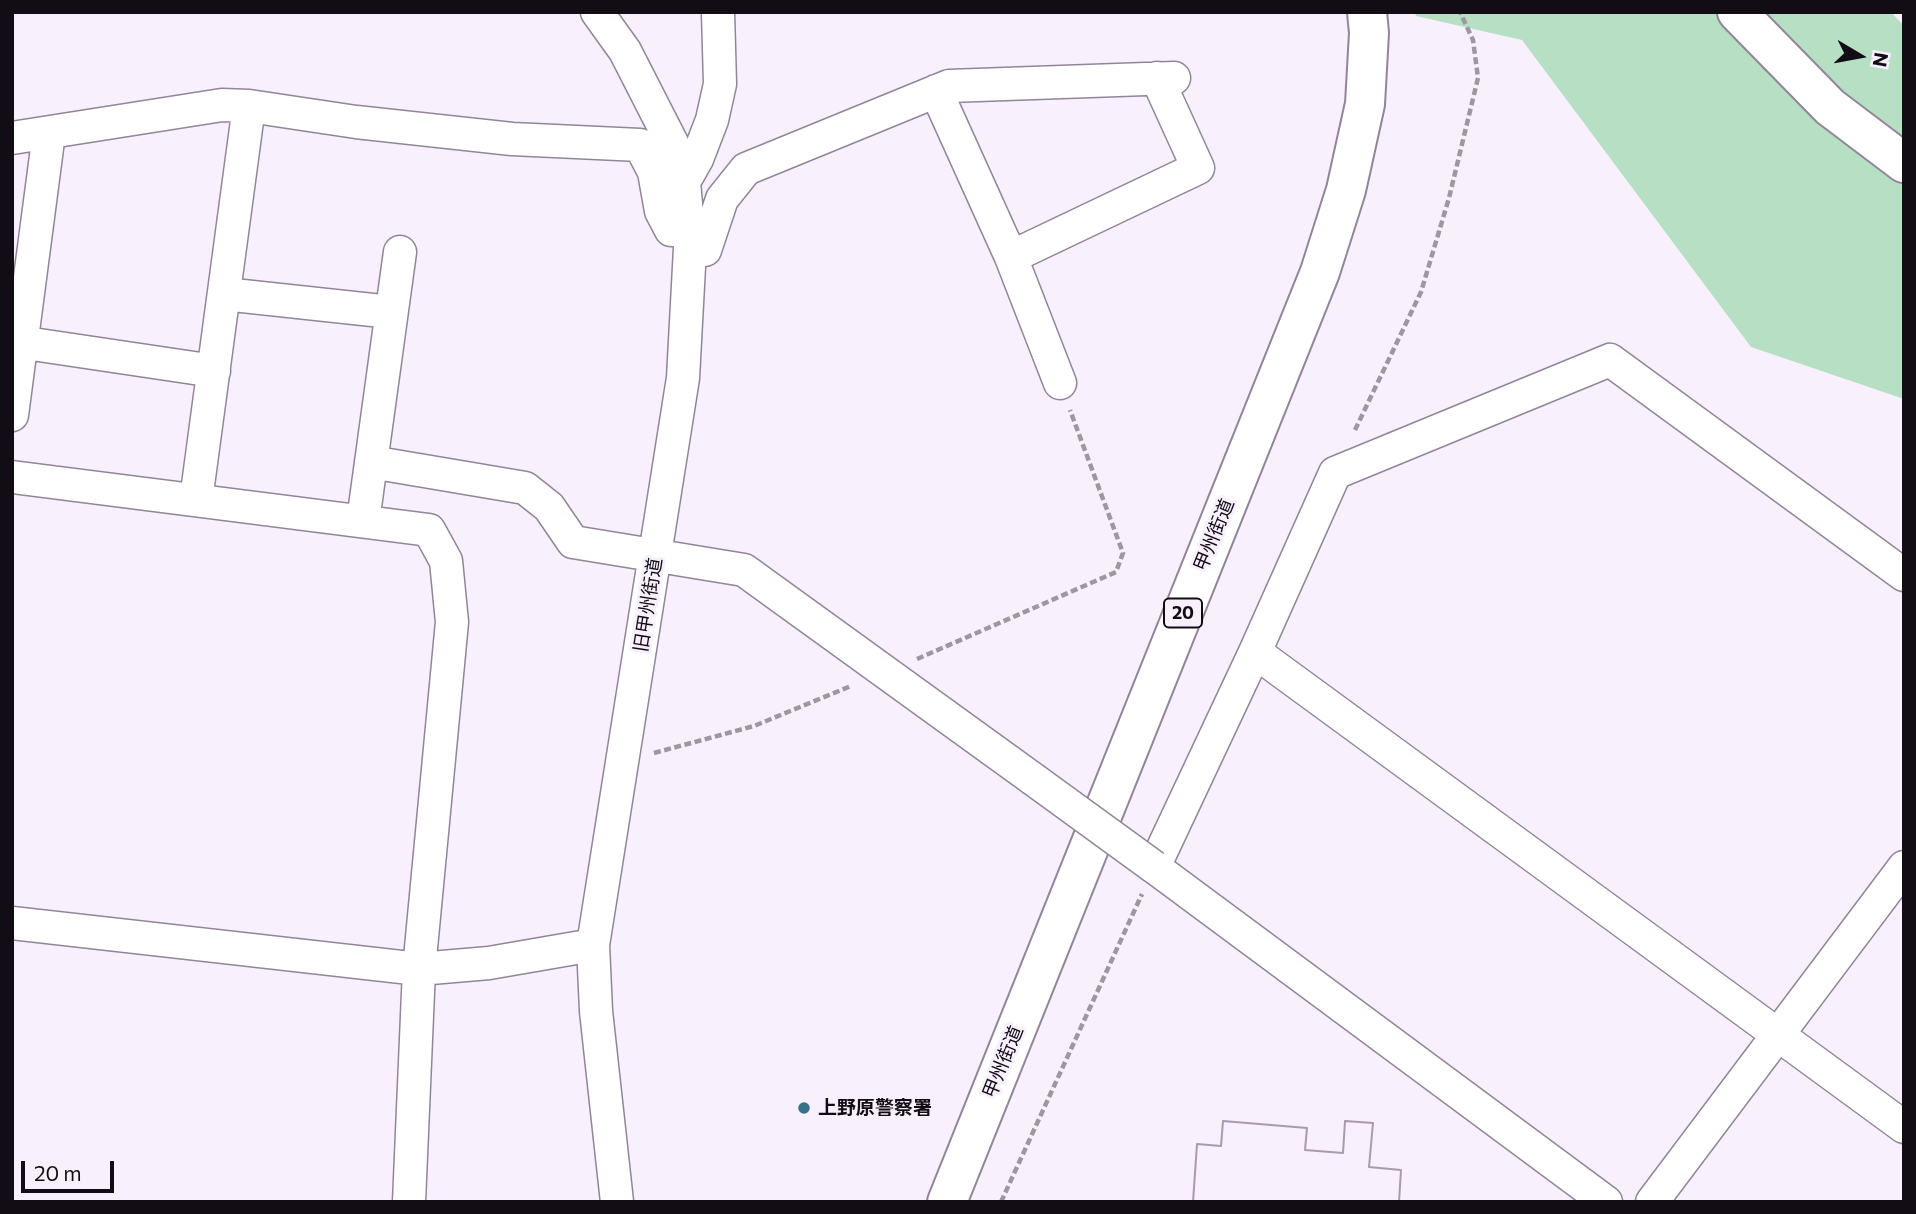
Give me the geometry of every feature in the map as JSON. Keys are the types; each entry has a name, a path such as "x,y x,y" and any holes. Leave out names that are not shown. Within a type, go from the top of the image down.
{"main road":[{"name":"甲州街道","path":"947,1202 1320,272 1346,190 1365,104 1369,33 1367,12"},
{"path":"1737,12 1830,107 1904,163"}],"street":[{"name":"旧甲州街道","path":"597,12 625,51 672,143 684,182 690,248 683,379 593,945 596,1011 617,1202"},
{"path":"12,138 222,105 249,106 356,122 512,139 640,145 654,173 661,211 671,230 684,182 697,159 712,121 720,84 718,12"},
{"path":"690,248 705,250 722,199 746,169 949,86 1166,78 1198,168 1011,257"},
{"path":"936,91 1011,257 1060,383"},
{"path":"196,500 249,106"},
{"path":"12,415 17,342 49,133"},
{"path":"363,521 400,251"},
{"path":"224,294 391,312"},
{"path":"17,342 214,371"},
{"path":"1154,867 1335,473 1610,360 1904,575"},
{"path":"371,462 525,488 549,507 573,542 744,570 1154,867 1606,1202"},
{"path":"12,477 429,530 446,561 452,622 419,969 409,1202"},
{"path":"1255,652 1904,1127"},
{"path":"1652,1202 1904,867"},
{"path":"12,923 419,969 489,963 593,945"}],"path":[{"path":"1335,473 1421,292 1449,198 1478,78 1473,40 1460,12"},
{"path":"621,762 754,726 1116,572 1124,553 1060,383"},
{"path":"1002,1202 1154,867"}],"green space":[{"path":"1415,12 1891,12 1904,26 1904,399 1751,347 1522,40 1416,16"}],"building":[{"path":"1223,1121 1307,1128 1305,1150 1343,1153 1345,1121 1373,1123 1369,1167 1401,1170 1399,1202 1193,1202 1197,1144 1221,1146"},
{"path":"1223,1121 1307,1128 1305,1150 1343,1153 1345,1121 1373,1123 1369,1167 1401,1170 1399,1202 1193,1202 1197,1144 1221,1146"}],"place":[{"name":"上野原警察署","path":"804,1108"}]}
